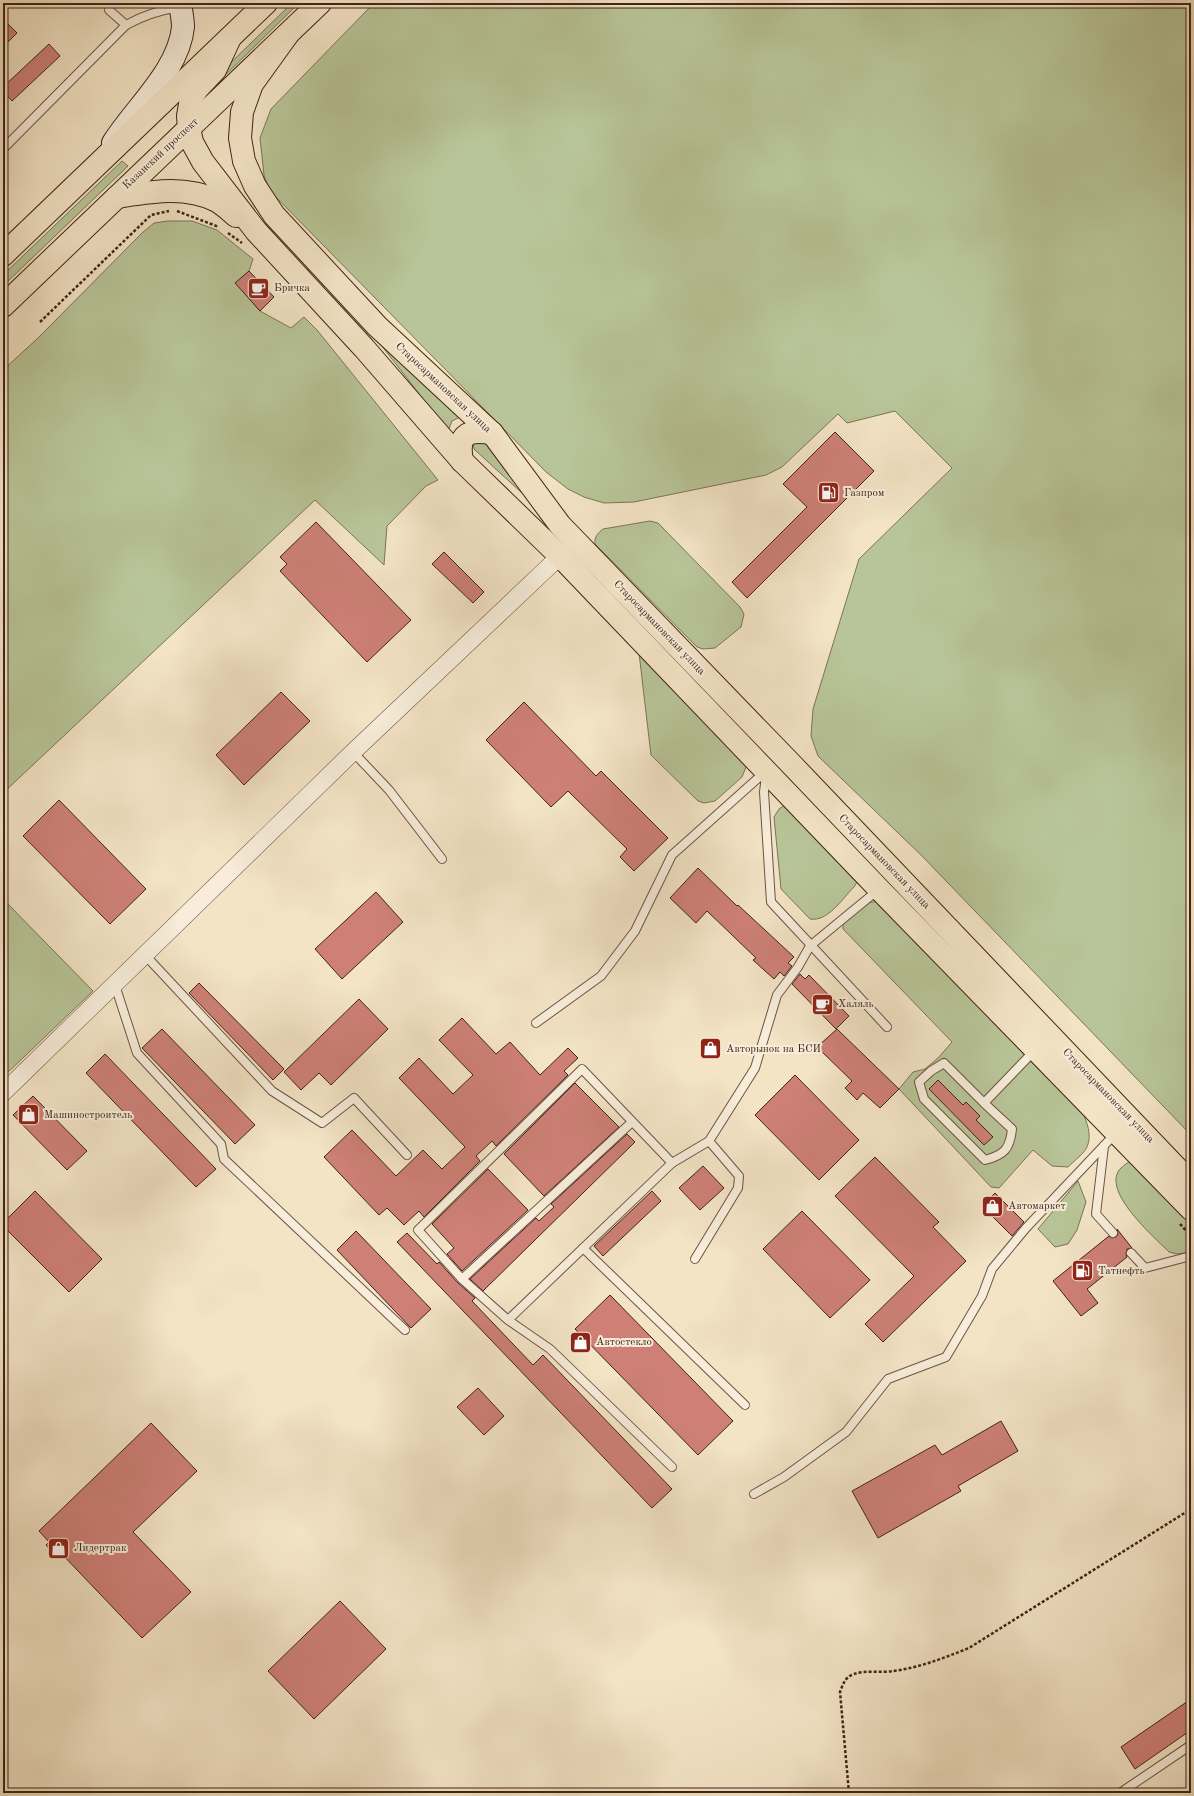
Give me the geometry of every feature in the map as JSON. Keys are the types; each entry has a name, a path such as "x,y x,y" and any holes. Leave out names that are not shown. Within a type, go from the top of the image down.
{"main road":[{"path":"3,255 266,3"},
{"name":"Казанский проспект","path":"3,306 320,3"},
{"path":"104,157 122,129 169,66 181,39 183,26 180,5"},
{"name":"Старосармановская улица","path":"288,34 252,84 242,112 240,138 244,160 255,186 274,215 377,326 492,434 560,525 794,767 1191,1183"},
{"path":"230,38 215,70 191,98 188,116 189,128 192,142 203,162 251,239"},
{"path":"117,196 161,191 191,192 217,201 251,239"},
{"name":"Старосармановская улица","path":"251,239 364,348 462,461 560,556 879,889 1036,1049 1110,1139 1191,1209"},
{"path":"462,461 460,448 465,436 471,432 492,434"}],"street":[{"path":"3,1093 353,752 560,556"}],"lane":[{"path":"3,150 126,25 143,16 180,5"},
{"path":"109,10 126,25"},
{"path":"353,752 388,790 442,859"},
{"path":"766,771 764,792 770,902 887,1027"},
{"path":"536,1024 601,976 635,931 672,855 766,771"},
{"path":"508,1320 672,1163 710,1141 755,1068 777,995 798,967 810,946 879,889"},
{"path":"145,955 272,1091 322,1123 354,1098 407,1155"},
{"path":"114,984 137,1053 221,1144 224,1159 405,1330"},
{"path":"984,1103 1036,1049"},
{"path":"944,1063 984,1103 1012,1129 1011,1141 1000,1156 985,1160 924,1099 919,1082 931,1070 944,1063"},
{"path":"672,1163 582,1068 418,1230 462,1279 508,1320 550,1349 672,1467"},
{"path":"462,1279 632,1122"},
{"path":"1110,1139 1096,1214 1113,1233"},
{"path":"754,1494 784,1478 846,1432 888,1379 946,1357 982,1296 992,1269 1026,1228 1110,1139"},
{"path":"695,1259 738,1188 739,1176 710,1141"},
{"path":"583,1248 745,1405"},
{"path":"1131,1253 1145,1268 1191,1256"},
{"path":"1120,1793 1191,1745"}],"path":[{"path":"40,322 151,215 174,209 251,239"},
{"path":"849,1793 840,1692 844,1679 854,1673 916,1668 969,1648 1191,1509"}],"green space":[{"path":"292,3 299,3 207,93 211,82"},
{"path":"374,3 1191,3 1191,1135 921,855 818,756 811,736 813,709 859,559 952,468 895,411 847,423 838,414 782,467 766,475 634,502 604,503 584,497 568,489 546,472 270,191 264,175 260,138 271,109"},
{"path":"122,161 128,166 3,286 3,275"},
{"path":"168,221 192,221 217,230 253,259 249,271 236,283 260,311 291,328 304,317 317,330 438,480 426,486 387,526 384,565 315,500 3,793 3,370 38,338 142,233 154,223"},
{"path":"378,341 462,416 452,421 448,431"},
{"path":"484,439 548,517 474,449 473,441"},
{"path":"650,521 658,523 740,607 744,614 741,627 715,648 703,649 697,647 595,544 597,535 603,529"},
{"path":"639,653 743,761 746,767 742,777 715,801 704,803 698,801 651,755"},
{"path":"786,804 857,882 834,909 823,917 817,919 810,919 781,889 774,817 779,809"},
{"path":"3,899 93,991 3,1077"},
{"path":"878,901 1078,1104 1088,1126 1089,1137 1086,1149 1068,1167 1052,1166 1033,1150 999,1188 991,1187 899,1089 913,1072 925,1069 938,1058 952,1042 843,929 843,924 868,903"},
{"path":"1130,1161 1191,1218 1191,1252 1177,1254 1169,1252 1142,1225 1123,1201 1118,1189 1116,1178 1120,1169"},
{"path":"1078,1181 1086,1202 1077,1230 1068,1244 1055,1247 1038,1229"}],"building":[{"path":"3,19 17,33 3,47"},
{"path":"49,44 60,56 12,101 3,91 3,87"},
{"path":"249,271 274,297 260,311 235,283"},
{"path":"835,432 874,471 747,598 732,582 807,507 783,484"},
{"path":"316,522 411,620 367,662 280,571 287,564 280,557"},
{"path":"444,552 484,592 473,603 432,564"},
{"path":"281,692 310,721 244,785 216,755"},
{"path":"524,702 596,776 601,771 668,838 634,871 620,857 627,849 568,791 551,807 486,740"},
{"path":"59,800 146,889 110,924 23,836"},
{"path":"698,868 737,906 738,905 794,957 788,963 792,966 784,976 780,972 774,979 753,960 756,958 707,911 696,923 670,898"},
{"path":"376,892 403,922 342,979 315,949"},
{"path":"800,974 805,979 809,975 849,1016 836,1029 792,984"},
{"path":"199,983 284,1069 273,1080 189,993"},
{"path":"359,999 388,1029 331,1085 319,1073 301,1090 284,1072"},
{"path":"462,1018 496,1054 510,1042 540,1075 568,1048 578,1058 564,1071 568,1075 496,1146 492,1141 476,1156 480,1161 424,1217 419,1211 404,1225 387,1208 379,1215 324,1157 352,1130 396,1176 423,1150 442,1169 465,1147 399,1078 419,1058 453,1094 473,1075 439,1040"},
{"path":"162,1029 255,1125 235,1144 142,1048"},
{"path":"837,1029 899,1089 880,1108 863,1093 857,1100 845,1088 852,1081 817,1047"},
{"path":"105,1054 216,1169 196,1187 86,1073"},
{"path":"795,1075 859,1140 819,1180 755,1115"},
{"path":"938,1080 963,1105 966,1102 980,1116 976,1120 993,1137 984,1145 929,1089"},
{"path":"575,1083 619,1127 544,1196 504,1154"},
{"path":"33,1096 87,1151 67,1170 13,1115"},
{"path":"627,1134 635,1142 483,1291 470,1279 536,1218 539,1221 554,1207 551,1204"},
{"path":"875,1157 939,1222 933,1227 966,1261 883,1342 865,1324 914,1276 835,1196"},
{"path":"703,1166 724,1188 700,1210 679,1188"},
{"path":"488,1169 528,1210 462,1271 447,1254 454,1248 432,1224"},
{"path":"35,1191 102,1259 69,1292 3,1226 3,1223"},
{"path":"652,1191 661,1201 603,1256 594,1246"},
{"path":"995,1193 1024,1222 1012,1236 982,1206"},
{"path":"802,1211 870,1280 830,1318 763,1249"},
{"path":"1117,1229 1132,1248 1127,1249 1127,1257 1087,1289 1098,1303 1081,1316 1053,1281 1109,1236 1112,1238 1116,1237 1118,1234"},
{"path":"356,1231 431,1309 411,1328 337,1250"},
{"path":"407,1233 437,1264 439,1262 458,1283 475,1298 472,1301 533,1365 543,1355 672,1489 652,1508 397,1242"},
{"path":"610,1295 733,1421 698,1455 575,1329"},
{"path":"478,1388 504,1416 484,1435 457,1407"},
{"path":"1001,1421 1018,1451 958,1486 961,1491 878,1538 852,1491 935,1445 942,1455"},
{"path":"151,1423 197,1471 133,1532 191,1592 142,1638 58,1550 54,1554 46,1545 49,1542 39,1531"},
{"path":"340,1601 386,1649 314,1719 268,1671"},
{"path":"1191,1699 1191,1730 1135,1769 1121,1747"}],"place":[{"name":"Бричка","path":"258,288"},
{"name":"Газпром","path":"829,493"},
{"name":"Халяль","path":"822,1004"},
{"name":"Авторынок на БСИ","path":"710,1049"},
{"name":"Машиностроитель","path":"29,1115"},
{"name":"Автомаркет","path":"993,1206"},
{"name":"Татнефть","path":"1083,1271"},
{"name":"Автостекло","path":"581,1342"},
{"name":"Лидертрак","path":"58,1548"}]}
